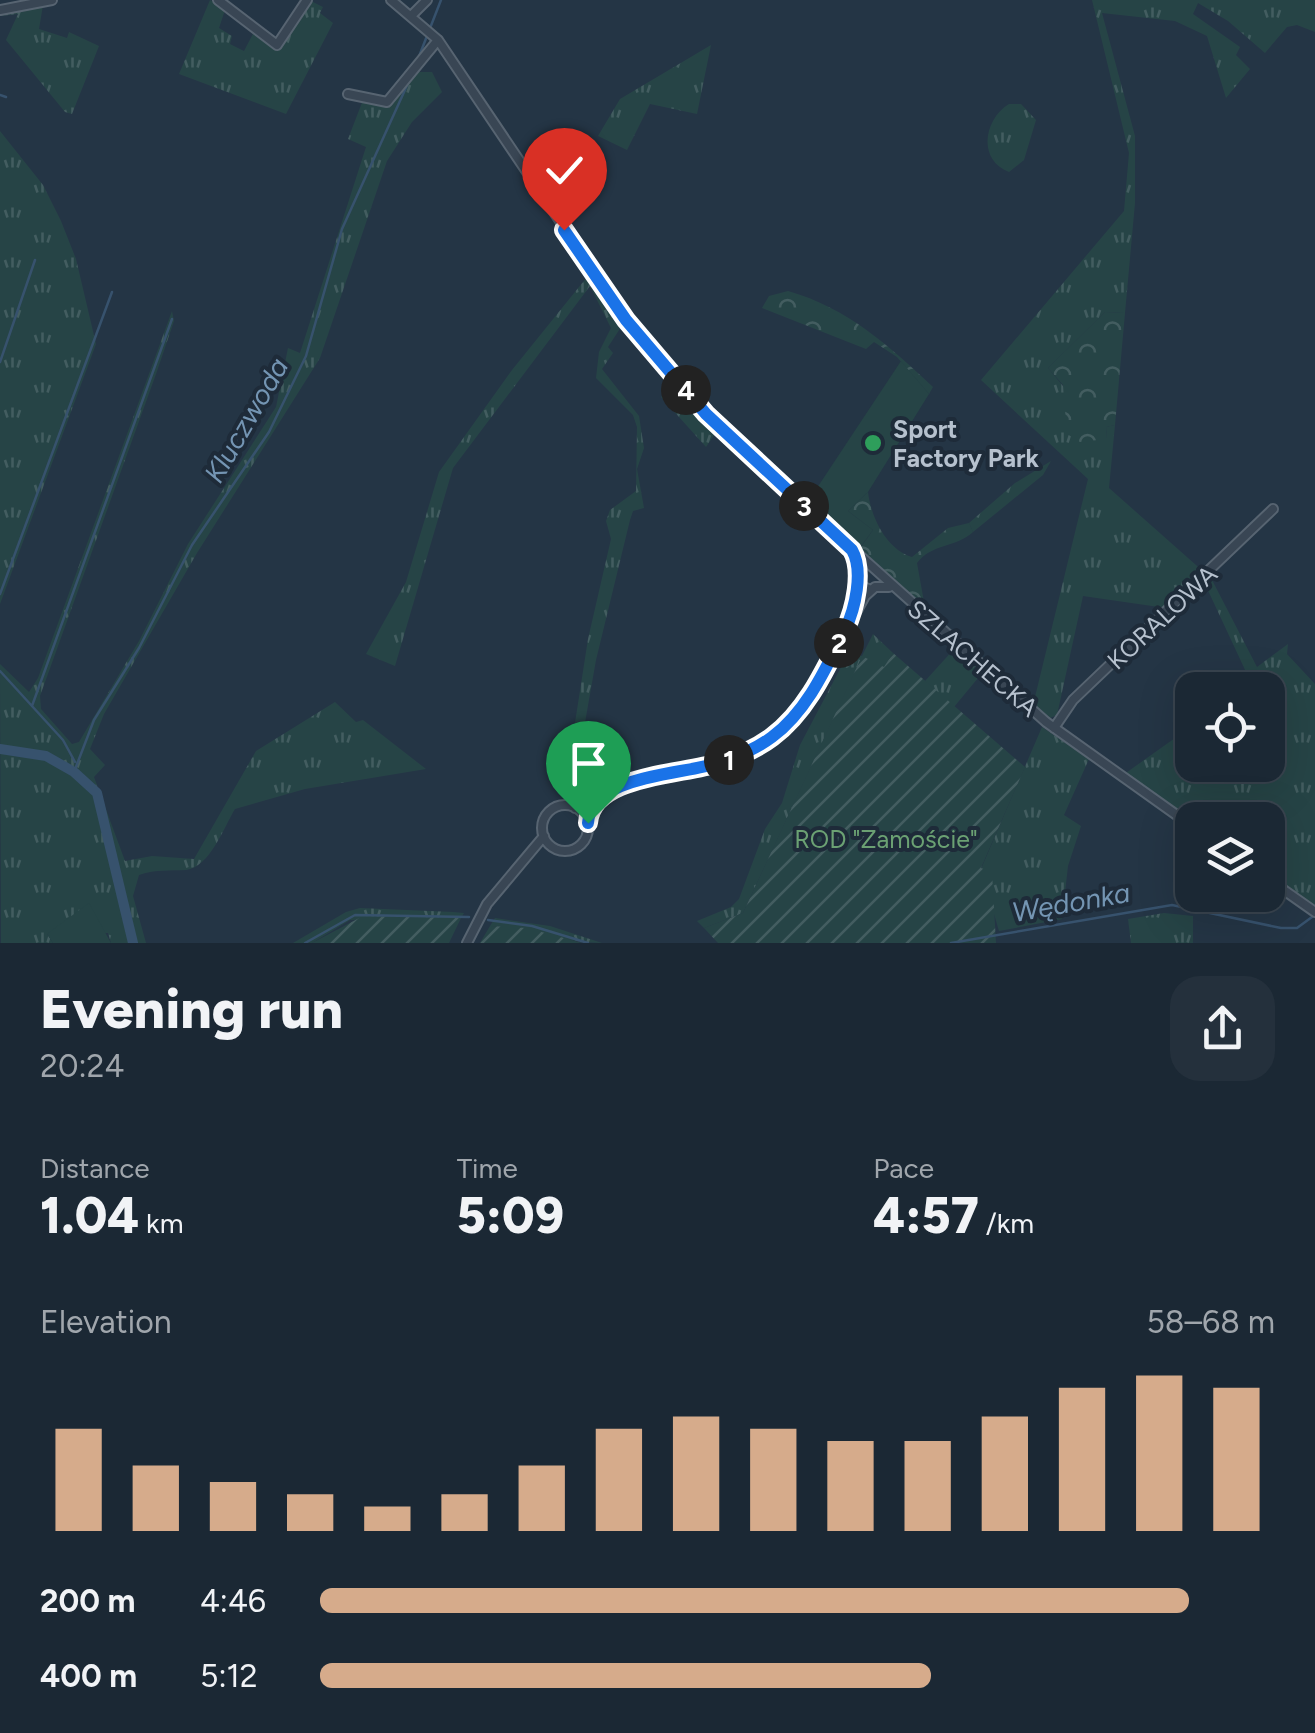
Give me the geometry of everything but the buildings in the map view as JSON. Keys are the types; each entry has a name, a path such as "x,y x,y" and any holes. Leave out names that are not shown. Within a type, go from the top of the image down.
{"street":[{"path":"0,10 52,0"},
{"path":"218,0 277,45 307,0"},
{"name":"SZLACHECKA","path":"391,0 427,26 626,320 728,437 874,572 1054,728 1175,814"},
{"path":"413,14 428,0"},
{"path":"348,94 388,102 436,38"},
{"name":"KORALOWA","path":"1054,728 1073,700 1273,509"},
{"path":"855,611 856,555"},
{"path":"467,943 487,904 544,836 544,822 551,811 562,806 575,808 640,780 737,757 774,736 824,674 855,611 873,589 874,572 864,568 856,574"},
{"path":"857,586 873,589"},
{"name":"SZLACHECKA","path":"873,589 892,587"},
{"path":"530,856 553,847 576,848 587,836 588,811 596,800"},
{"path":"575,808 588,823"},
{"path":"544,836 553,847"},
{"path":"1285,890 1315,912"}],"green space":[{"path":"210,0 226,7 219,28 232,36 230,44 244,51 255,30 276,46 309,0 323,7 320,13 333,23 286,114 179,74"},
{"path":"1092,0 1315,0 1315,32 1297,25 1287,27 1265,53 1228,21 1198,3 1193,14 1240,47 1236,55 1250,69 1226,98 1207,36 1175,21 1102,13 1135,136 1135,203 1125,313 1105,312 1048,368 1107,439 1106,427 1115,425 1109,488 1205,573 1166,608 1083,596 1057,715 1050,718 1030,700 1035,697 1088,479 981,380 1124,211 1129,153"},
{"path":"43,5 39,29 67,38 69,32 99,46 72,114 65,112 6,40 18,14 0,16 0,12"},
{"path":"711,45 697,114 650,104 627,150 598,136 620,99"},
{"path":"432,72 442,92 412,122 387,161 320,358 197,553 104,714 90,749 105,765 94,777 125,861 152,856 194,859 256,751 335,702 356,722 363,720 426,769 305,789 235,809 209,854 195,867 139,875 133,896 146,943 111,943 108,933 47,934 53,943 1,943 0,664 29,692 38,678 172,311 174,321 156,374 40,696 41,709 72,744 79,742 139,641 188,544 276,407 288,348 300,353 366,147 348,139 363,100 390,105 408,76"},
{"path":"1009,104 1021,104 1036,120 1024,160 1009,172 992,158 988,139 994,119"},
{"path":"0,131 43,185 61,221 76,259 96,344 0,604"},
{"path":"587,277 623,324 608,347 613,353 602,369 639,416 644,448 637,469 644,508 633,511 630,520 596,660 574,785 566,781 588,639 611,539 606,521 610,510 636,491 637,427 633,415 596,378 599,352 611,328 590,286 453,468 395,666 366,654 406,582 439,472 512,370"},
{"path":"788,291 830,307 866,330 933,387 929,394 897,357 874,342 866,349 762,308 769,296"},
{"path":"1105,312 1125,313 1115,425 1106,427 1107,439 1080,442 1067,434 1063,385 1048,368"},
{"name":"Sport Factory Park","path":"901,361 929,394 868,492 848,511 873,530 859,549 809,500"},
{"path":"673,386 715,434 706,447 661,397"},
{"path":"1051,461 1043,475 973,532 969,523 1015,483"},
{"path":"868,492 872,512 887,540 912,557 948,528 969,523 973,532 930,552 917,563 924,602 919,604 858,551 873,530 848,511"},
{"path":"1211,578 1257,667 1288,644 1287,654 1315,684 1315,907 1285,886 1285,802 1175,802 1175,810 1123,775 1175,738 1175,782 1285,782 1285,672 1246,672 1205,584"},
{"path":"873,634 893,653 884,668 862,657 743,913 704,928 697,921 731,907 739,899 765,829 782,803 800,745 849,652 862,656"},
{"path":"955,648 983,672 954,707 925,681"},
{"name":"ROD \"Zamoście\"","path":"893,653 1025,767 981,868 992,872 996,943 718,943 704,928 743,913 862,656 884,667"},
{"path":"1042,727 1089,759 1064,815 1081,826 1068,866 1062,919 999,931 981,869"},
{"path":"89,903 111,943 53,943 47,934"},
{"path":"360,908 464,913 461,918 350,920 312,943 293,943"},
{"path":"1164,913 1193,916 1193,943 1131,943 1128,919"},
{"path":"363,916 461,918 449,943 312,943"},
{"path":"495,918 550,926 602,943 490,926"},
{"path":"490,926 527,928 582,943 480,943"}],"waterway":[{"name":"Kluczwoda","path":"418,59 441,0"},
{"name":"Kluczwoda","path":"74,772 94,720 139,648 192,545 269,432 306,356 342,229 409,81"},
{"path":"0,95 6,97"},
{"path":"0,362 35,260"},
{"path":"0,594 112,292"},
{"path":"32,706 172,319"},
{"path":"0,671 63,740 75,762"},
{"path":"0,749 46,756 74,772 97,793 133,943"},
{"name":"Wędonka","path":"951,943 1172,905 1281,928 1297,928 1312,917"},
{"name":"Wędonka","path":"305,943 355,915 469,917"},
{"name":"Wędonka","path":"488,920 532,926 588,943"}],"place":[{"name":"Sport Factory Park","path":"873,443"}],"route":[{"path":"564,230 626,320 706,414 741,451 852,550 857,564 855,611 824,674 789,722 774,736 737,757 615,789 596,800 588,811 588,823"}]}
